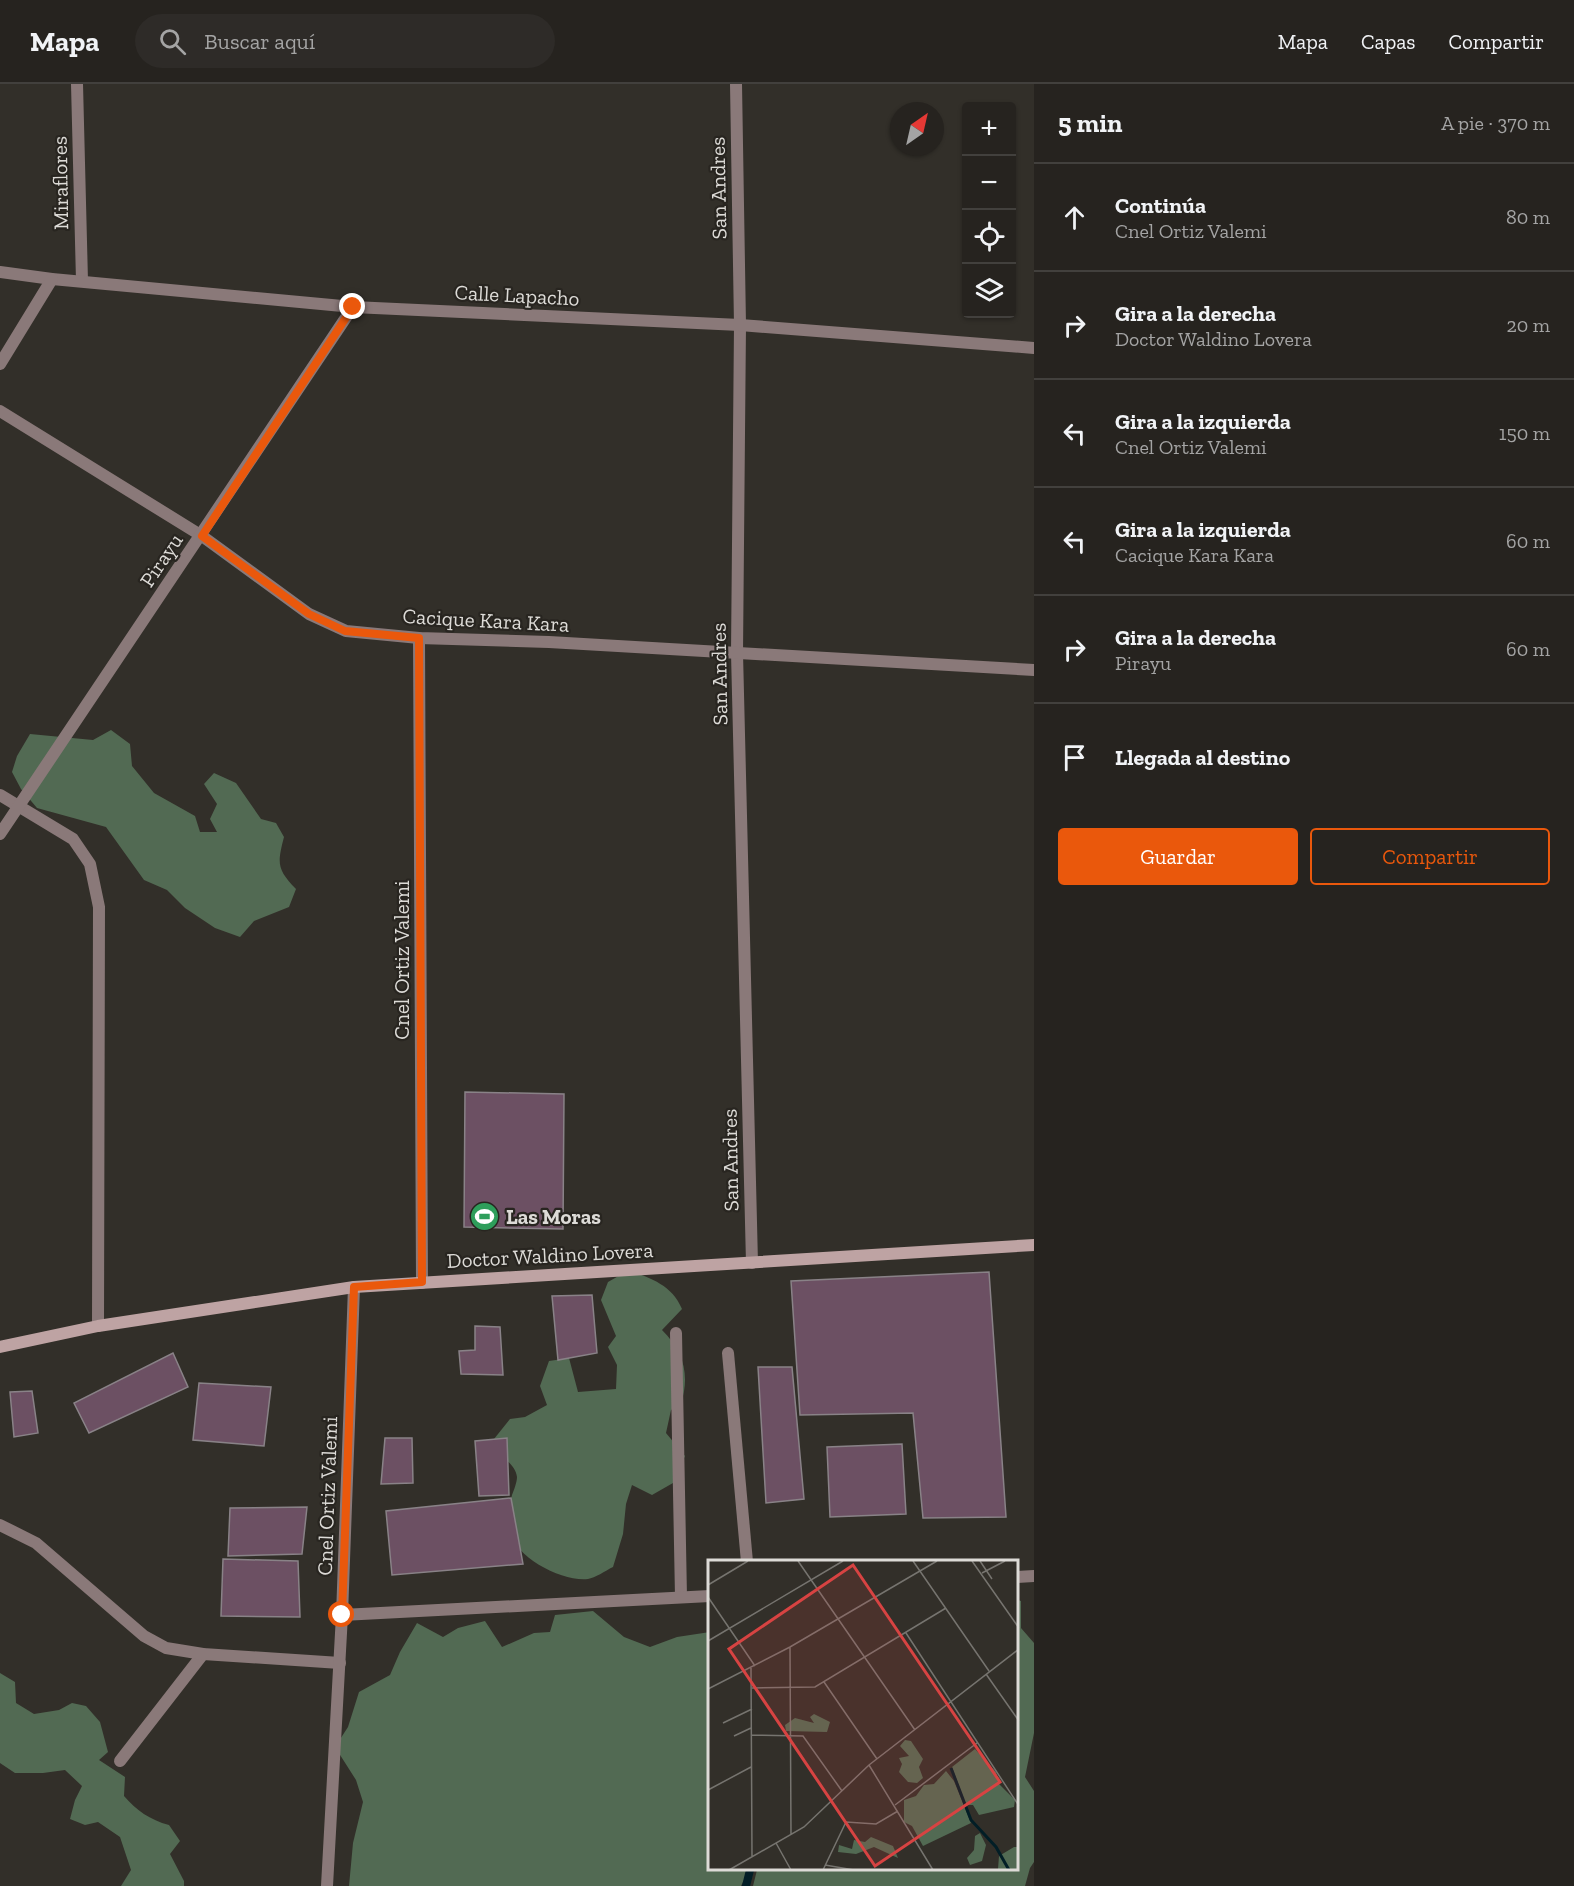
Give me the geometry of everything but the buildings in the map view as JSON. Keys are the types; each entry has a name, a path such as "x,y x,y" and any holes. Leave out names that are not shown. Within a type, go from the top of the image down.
{"main road":[{"name":"Doctor Waldino Lovera","path":"0,1347 98,1326 354,1287 1034,1245"}],"street":[{"name":"Miraflores","path":"77,84 82,281"},
{"name":"San Andres","path":"736,84 740,325 737,653 752,1263"},
{"name":"Calle Lapacho","path":"0,272 52,279 353,307 740,325 1034,348"},
{"path":"0,364 52,279"},
{"name":"Pirayu","path":"0,834 202,536 353,307"},
{"name":"Cacique Kara Kara","path":"0,411 202,536 309,614 345,631 419,638 549,642 1034,670"},
{"name":"Cnel Ortiz Valemi","path":"419,638 422,1282"},
{"path":"0,795 73,839 90,864 99,908 98,1326"},
{"name":"Cnel Ortiz Valemi","path":"327,1886 340,1663 354,1287"},
{"path":"676,1333 681,1597"},
{"path":"728,1353 747,1560"},
{"path":"0,1525 36,1543 144,1636 166,1648 203,1654 340,1663"},
{"path":"1019,1577 1034,1576"},
{"path":"342,1615 708,1596"},
{"path":"120,1761 203,1654"}],"green space":[{"path":"111,730 130,744 132,766 154,793 195,816 200,832 217,832 210,819 217,804 204,784 214,773 236,783 261,819 276,823 284,837 280,866 296,889 289,907 254,921 240,937 215,928 185,908 167,890 144,880 106,827 37,808 21,789 12,772 17,756 30,734 93,740"},
{"path":"629,1270 667,1288 682,1309 662,1330 676,1347 685,1374 681,1404 671,1410 666,1433 685,1456 673,1483 652,1495 632,1485 626,1504 623,1534 613,1567 588,1579 566,1577 530,1559 514,1541 509,1526 509,1513 517,1477 513,1467 499,1451 494,1439 510,1419 525,1417 547,1405 540,1386 549,1361 569,1358 578,1392 616,1389 617,1365 608,1347 616,1336 601,1300 608,1282"},
{"path":"1019,1600 1021,1601 1021,1628 1034,1643 1034,1733 1025,1777 1034,1791 1034,1862 1025,1886 753,1886 757,1871 1019,1871"},
{"path":"593,1611 624,1637 650,1647 677,1637 708,1632 708,1871 748,1871 741,1886 349,1886 353,1843 363,1802 356,1780 335,1747 348,1727 359,1692 390,1675 417,1623 443,1637 458,1628 485,1621 502,1647 534,1633 550,1632 555,1615"},
{"path":"0,1673 15,1682 16,1703 34,1714 59,1710 72,1703 86,1706 100,1722 108,1752 99,1760 125,1777 124,1796 129,1801 150,1817 169,1825 180,1841 170,1854 184,1881 184,1886 121,1886 131,1870 120,1837 98,1822 85,1825 70,1819 82,1786 65,1770 15,1773 0,1763"}],"waterway":[{"path":"746,1886 750,1871"}],"place":[{"name":"Las Moras","path":"485,1216"}],"route":[{"path":"342,1615 354,1287 422,1282 419,638 345,631 309,614 202,536 353,307"}]}
